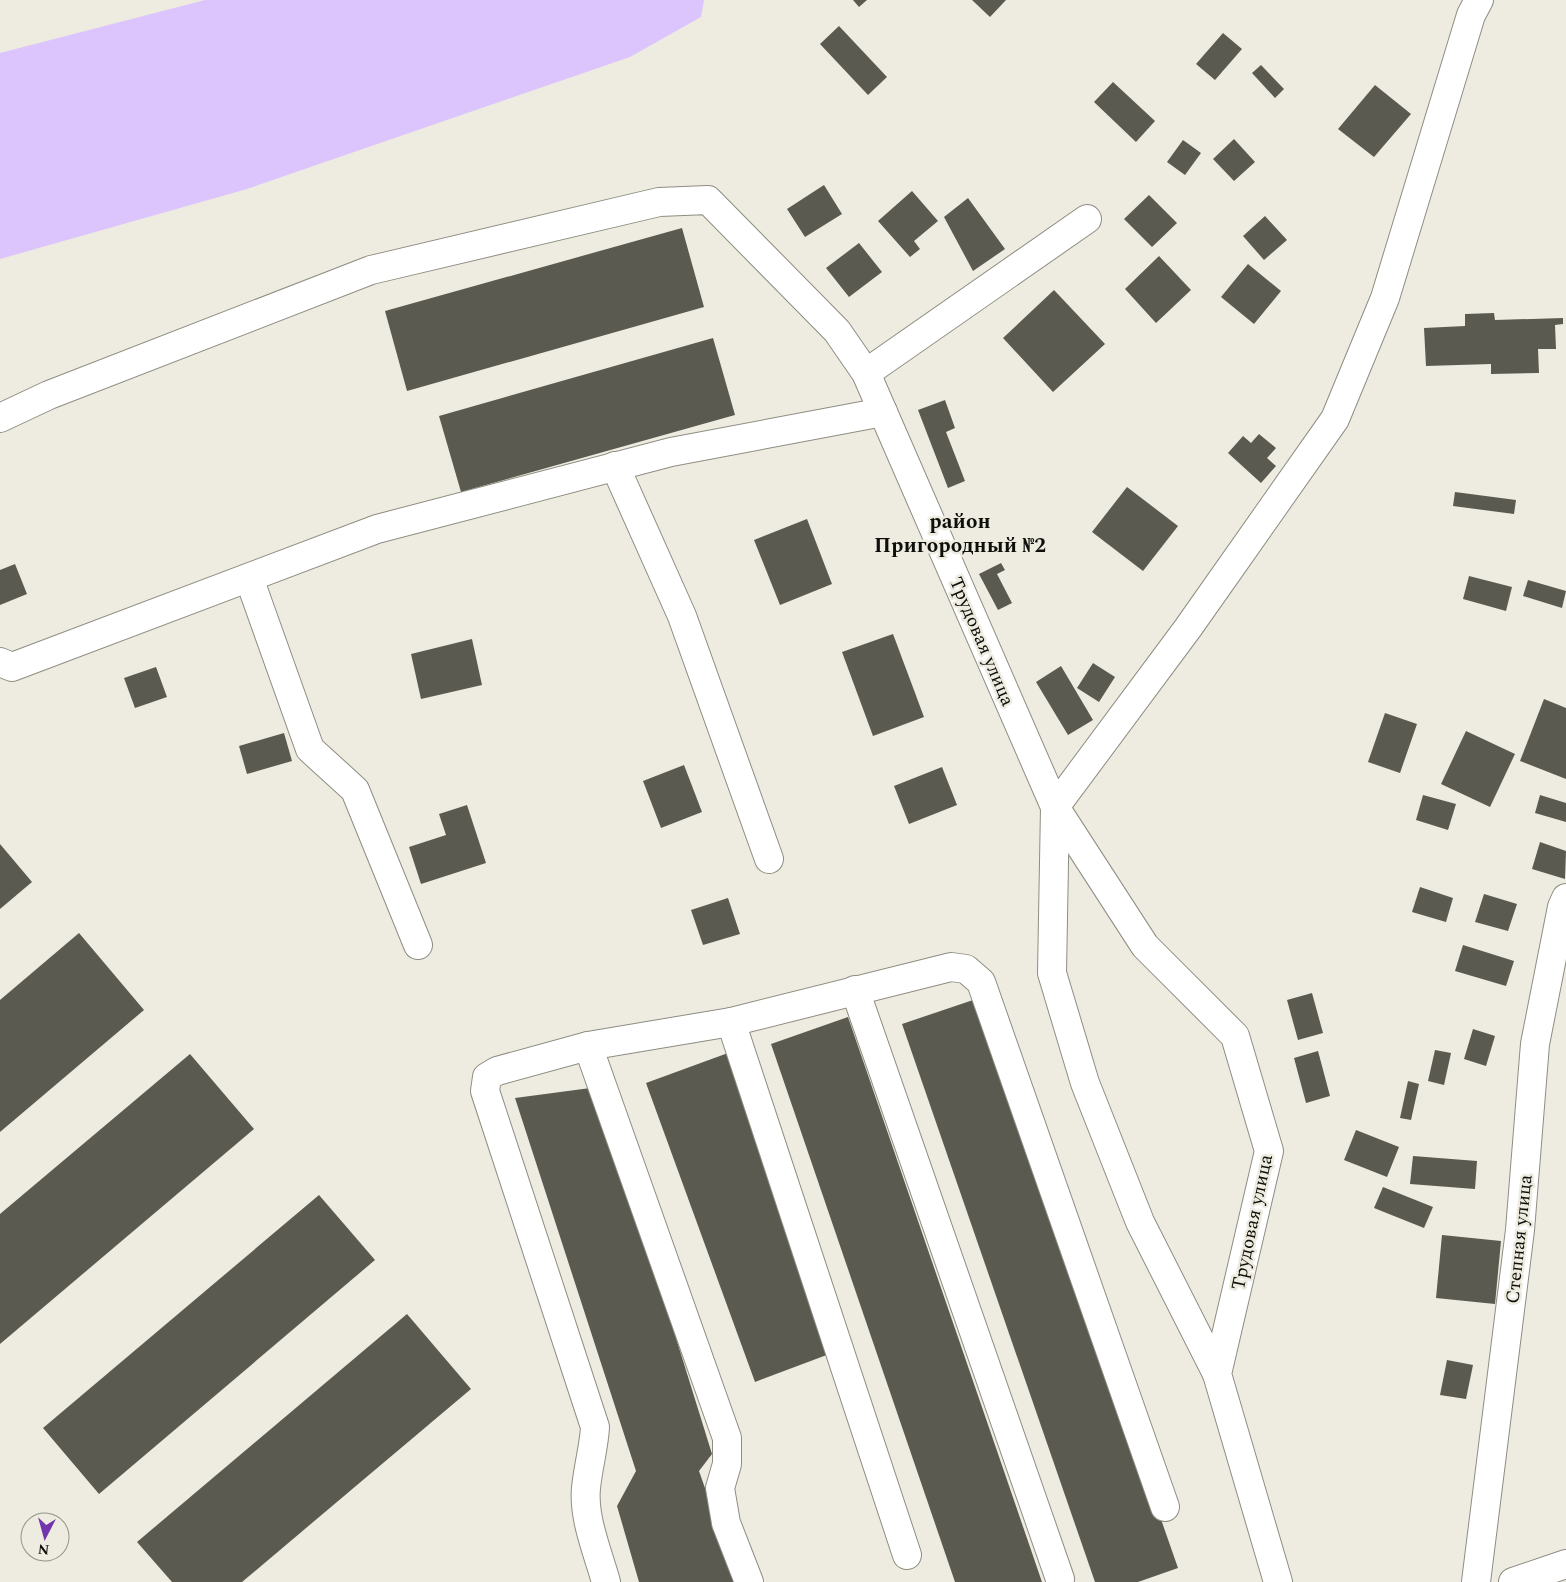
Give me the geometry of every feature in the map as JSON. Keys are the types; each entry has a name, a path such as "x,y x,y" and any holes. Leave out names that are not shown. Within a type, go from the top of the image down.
{"street":[{"path":"1055,807 1188,628 1335,419 1385,298 1471,15 1480,0"},
{"name":"Трудовая улица","path":"0,418 49,395 371,270 659,202 708,200 837,331 866,373 1055,807 1145,946 1235,1036 1269,1151 1217,1374"},
{"path":"866,373 1087,219"},
{"path":"0,662 12,667 377,529 671,452 883,412"},
{"path":"615,466 682,616 769,859"},
{"path":"248,578 310,749 355,790 418,945"},
{"name":"Трудовая улица","path":"1055,807 1052,973 1085,1083 1140,1222 1217,1374 1278,1582"},
{"name":"Степная улица","path":"1476,1582 1520,1230 1535,1044 1562,907 1566,898"},
{"path":"606,1582 587,1511 586,1488 593,1454 595,1427 485,1091 487,1077 497,1071 588,1046 731,1022 951,967 966,969 981,982 1165,1507"},
{"path":"855,990 1060,1579"},
{"path":"731,1022 907,1554"},
{"path":"588,1046 727,1438 727,1464 720,1488 726,1523 749,1582"},
{"path":"1512,1582 1566,1564"}],"shaded area":[{"path":"205,0 704,0 701,17 630,57 247,189 0,259 0,53"}],"building":[{"path":"853,0 867,0 859,7"},
{"path":"972,0 1006,0 990,17"},
{"path":"839,26 887,77 868,95 820,44"},
{"path":"1223,33 1242,49 1215,80 1196,64"},
{"path":"1261,65 1284,89 1275,98 1252,73"},
{"path":"1113,82 1155,121 1136,142 1094,102"},
{"path":"1375,85 1411,114 1374,157 1338,129"},
{"path":"1234,139 1255,162 1234,181 1213,159"},
{"path":"1183,140 1201,153 1185,175 1167,162"},
{"path":"824,185 842,214 805,237 787,209"},
{"path":"912,191 938,221 914,241 920,249 910,257 878,221"},
{"path":"1149,195 1177,223 1152,247 1124,219"},
{"path":"968,198 1005,249 973,271 944,217"},
{"path":"1265,216 1287,240 1264,260 1243,236"},
{"path":"682,228 704,307 407,391 385,311"},
{"path":"859,243 882,272 849,297 826,268"},
{"path":"1159,256 1191,290 1156,323 1125,289"},
{"path":"1248,264 1281,291 1254,324 1221,297"},
{"path":"1054,290 1105,344 1053,392 1003,338"},
{"path":"1494,313 1495,320 1563,318 1563,324 1555,325 1556,349 1538,349 1539,373 1491,374 1491,364 1426,366 1424,328 1465,326 1465,314"},
{"path":"713,338 735,415 461,492 439,416"},
{"path":"945,400 955,428 946,432 965,481 948,488 918,410"},
{"path":"1259,434 1276,448 1267,458 1276,466 1261,483 1228,453 1243,436 1251,443"},
{"path":"1127,487 1178,526 1143,571 1092,532"},
{"path":"1455,492 1516,500 1514,514 1453,506"},
{"path":"807,519 832,584 780,605 754,540"},
{"path":"1001,563 1005,570 997,574 1012,603 998,610 979,574"},
{"path":"15,564 27,594 0,605 0,570"},
{"path":"1469,576 1512,587 1506,611 1463,599"},
{"path":"1528,580 1566,591 1562,608 1523,596"},
{"path":"893,634 924,717 873,736 842,652"},
{"path":"472,639 482,685 421,699 411,654"},
{"path":"1093,663 1115,677 1099,702 1077,688"},
{"path":"1061,666 1093,720 1068,735 1036,682"},
{"path":"156,667 167,697 135,708 124,678"},
{"path":"1544,699 1566,708 1566,779 1520,761"},
{"path":"1385,713 1417,724 1400,773 1368,762"},
{"path":"1466,731 1515,754 1490,807 1441,784"},
{"path":"284,733 292,761 247,774 239,746"},
{"path":"684,765 702,812 661,828 643,781"},
{"path":"942,767 957,805 909,824 894,786"},
{"path":"1423,795 1456,804 1448,830 1416,820"},
{"path":"1540,795 1566,803 1566,822 1535,813"},
{"path":"467,805 486,863 421,884 409,847 446,835 439,814"},
{"path":"1540,842 1566,851 1565,879 1532,869"},
{"path":"0,844 32,882 0,909"},
{"path":"1420,887 1453,898 1446,922 1412,912"},
{"path":"1484,894 1517,904 1508,931 1475,922"},
{"path":"728,898 740,934 703,945 691,910"},
{"path":"79,933 144,1010 0,1132 0,1000"},
{"path":"1463,945 1514,961 1506,986 1455,971"},
{"path":"1312,993 1323,1033 1298,1040 1287,1000"},
{"path":"979,998 1178,1568 1138,1582 1095,1582 902,1024"},
{"path":"848,1017 1042,1582 955,1582 771,1044"},
{"path":"1473,1029 1495,1036 1486,1066 1464,1059"},
{"path":"1435,1050 1451,1053 1444,1085 1428,1081"},
{"path":"1318,1051 1330,1096 1306,1103 1294,1058"},
{"path":"728,1053 832,1353 755,1382 646,1083"},
{"path":"190,1054 254,1129 0,1344 0,1214"},
{"path":"1408,1081 1419,1084 1411,1120 1400,1118"},
{"path":"598,1087 712,1454 699,1471 738,1582 639,1582 617,1506 636,1471 515,1098"},
{"path":"1356,1130 1399,1147 1387,1177 1344,1160"},
{"path":"1413,1156 1477,1161 1475,1189 1410,1184"},
{"path":"1383,1187 1433,1207 1424,1228 1374,1208"},
{"path":"319,1195 375,1260 99,1494 43,1428"},
{"path":"1442,1235 1501,1241 1495,1304 1436,1298"},
{"path":"407,1314 471,1389 242,1582 172,1582 137,1542"},
{"path":"1447,1360 1473,1365 1466,1399 1440,1395"}],"district":[{"name":"район Пригородный №2","path":"960,533"}]}
